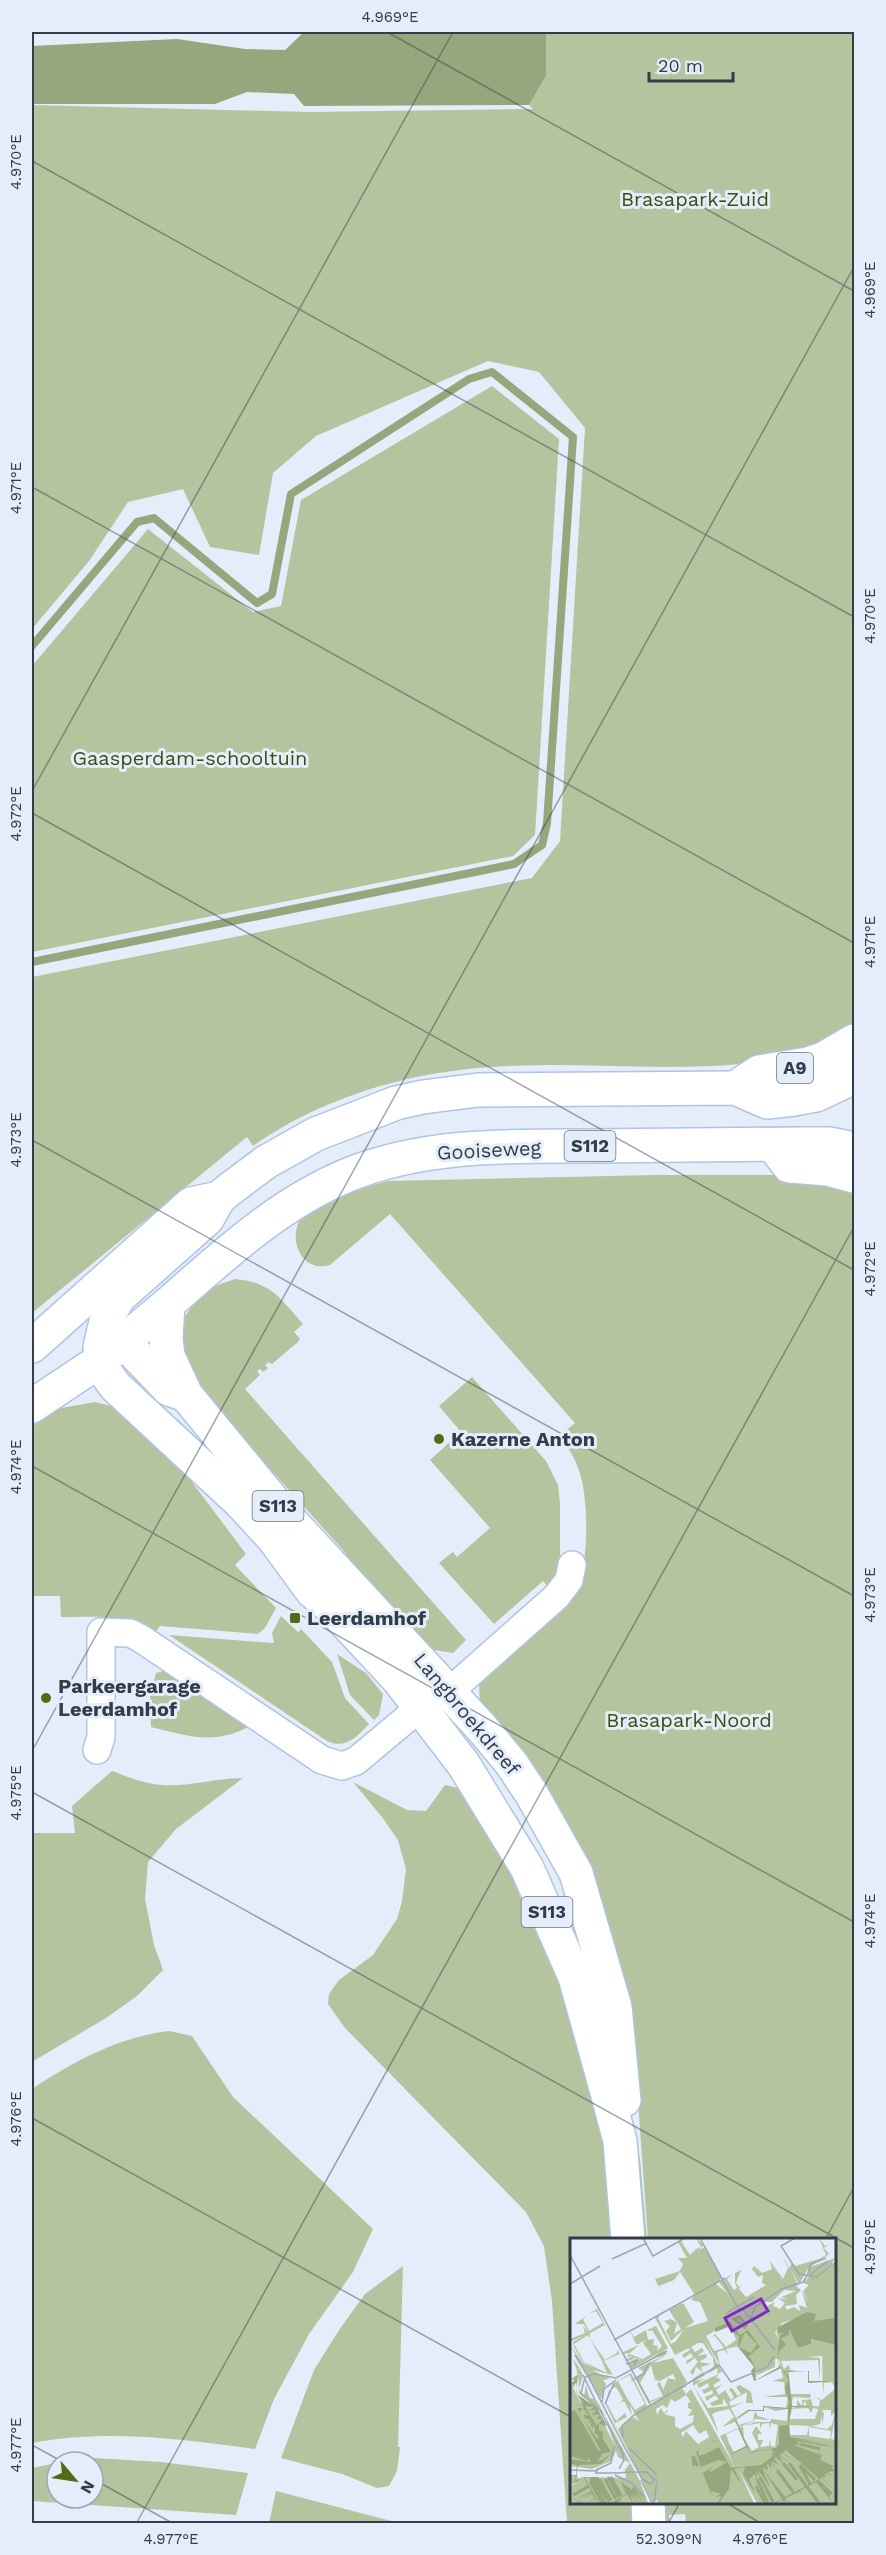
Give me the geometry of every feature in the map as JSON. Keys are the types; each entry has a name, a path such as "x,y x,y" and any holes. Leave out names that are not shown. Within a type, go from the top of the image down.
{"main road":[{"name":"A9","path":"735,1088 759,1072 808,1064 823,1059 855,1041"},
{"path":"109,1343 107,1317 119,1297 207,1219 219,1198 266,1162 316,1134 366,1113 423,1097 508,1089 735,1088 767,1102 816,1095 855,1077"},
{"path":"772,1144 789,1166 828,1168 855,1176"},
{"name":"Gooiseweg","path":"168,1304 246,1237 298,1201 348,1175 409,1156 456,1148 829,1144 855,1149"},
{"path":"37,1340 191,1204 219,1198"},
{"name":"S112","path":"43,1400 109,1343 168,1304"},
{"name":"S113","path":"168,1304 166,1332 168,1356 186,1395"},
{"path":"37,1340 89,1325 109,1343"},
{"name":"S113","path":"109,1343 106,1376 129,1400"},
{"name":"Langbroekdreef","path":"109,1343 169,1389 186,1395 284,1514 450,1691 511,1763 549,1823 576,1873 615,2007 624,2111 620,2140"},
{"name":"Langbroekdreef","path":"43,1400 87,1390 129,1400 241,1503 274,1539 312,1592 332,1608 422,1707 464,1765 527,1868 575,1977 620,2140 628,2238"}],"street":[{"path":"97,1750 101,1737 100,1632 130,1633 140,1638 331,1765 342,1766 357,1761 422,1707 450,1691 557,1596 569,1581 572,1566"}],"green space":[{"name":"Brasapark-Zuid","path":"546,32 854,32 854,1032 843,1041 741,1064 675,1067 544,1065 478,1068 448,1071 360,1092 304,1115 253,1146 247,1137 32,1313 32,977 532,878 560,841 585,428 539,372 488,361 316,436 273,473 259,555 210,547 183,489 128,502 89,561 32,629 32,105 309,112 533,109 529,105 546,76"},
{"name":"Gaasperdam-schooltuin","path":"492,386 559,439 535,835 513,856 32,952 32,666 148,529 253,612 281,606 301,500"},
{"name":"Brasapark-Noord","path":"654,1175 805,1175 854,1186 854,2523 686,2523 685,2514 669,2515 670,2523 567,2523 552,2301 544,2246 526,2212 345,2028 328,2004 329,1994 339,1980 373,1955 397,1919 406,1869 398,1840 353,1782 407,1810 426,1811 445,1785 490,1796 627,2096 640,2159 647,2238 570,2238 570,2504 835,2504 835,2238 648,2238 637,2087 621,1988 480,1707 479,1682 569,1603 576,1592 581,1577 586,1542 584,1490 575,1460 559,1436 575,1423 390,1214 330,1265 320,1266 305,1260 297,1245 297,1228 300,1219 352,1191 388,1181"},
{"path":"235,1279 267,1288 303,1324 294,1332 300,1339 298,1342 272,1364 269,1362 265,1365 268,1368 263,1372 260,1369 257,1371 260,1375 245,1389 466,1640 453,1653 434,1650 418,1633 411,1638 342,1549 192,1382 181,1353 183,1320 195,1301 212,1287"},
{"path":"472,1377 546,1461 558,1485 560,1503 560,1567 549,1587 543,1581 494,1624 439,1563 453,1552 457,1557 490,1528 430,1460 461,1432 439,1406"},
{"path":"95,1402 115,1407 180,1466 246,1554 235,1565 276,1608 265,1628 258,1634 160,1626 154,1634 120,1619 61,1617 60,1596 32,1596 32,1426 61,1408"},
{"path":"281,1616 298,1632 301,1629 332,1662 345,1698 369,1724 351,1740 340,1744 327,1741 169,1635 274,1643 272,1633"},
{"path":"337,1654 366,1673 383,1694 379,1715 374,1720 350,1695"},
{"path":"167,1670 259,1721 231,1734 206,1738 151,1727 150,1695 156,1673"},
{"path":"112,1771 143,1782 162,1785 243,1778 176,1829 148,1862 145,1899 154,1945 163,1970 137,1996 106,2018 32,2062 32,1833 75,1833 72,1806"},
{"path":"169,2031 192,2036 233,2097 373,2229 353,2272 309,2334 274,2399 255,2449 171,2439 116,2436 32,2443 32,2089 98,2052 132,2039"},
{"path":"403,2266 398,2447 400,2447 397,2471 389,2486 377,2488 342,2474 281,2458 314,2370 339,2330 365,2294"},
{"path":"105,2459 161,2462 248,2473 236,2515 105,2506"},
{"path":"45,2465 45,2502 32,2501 32,2468"},
{"path":"276,2491 399,2523 269,2523"}],"shaded area":[{"path":"304,32 546,32 546,76 529,105 304,106 294,94 247,92 215,104 32,104 32,46 177,39 245,49 285,50"}],"waterway":[{"path":"32,646 137,522 154,518 257,603 272,594 291,494 469,379 492,372 573,437 547,823 542,845 514,864 32,962"}],"place":[{"name":"Kazerne Anton","path":"439,1439"},
{"name":"Leerdamhof","path":"295,1618"},
{"name":"Parkeergarage Leerdamhof","path":"46,1698"}]}
